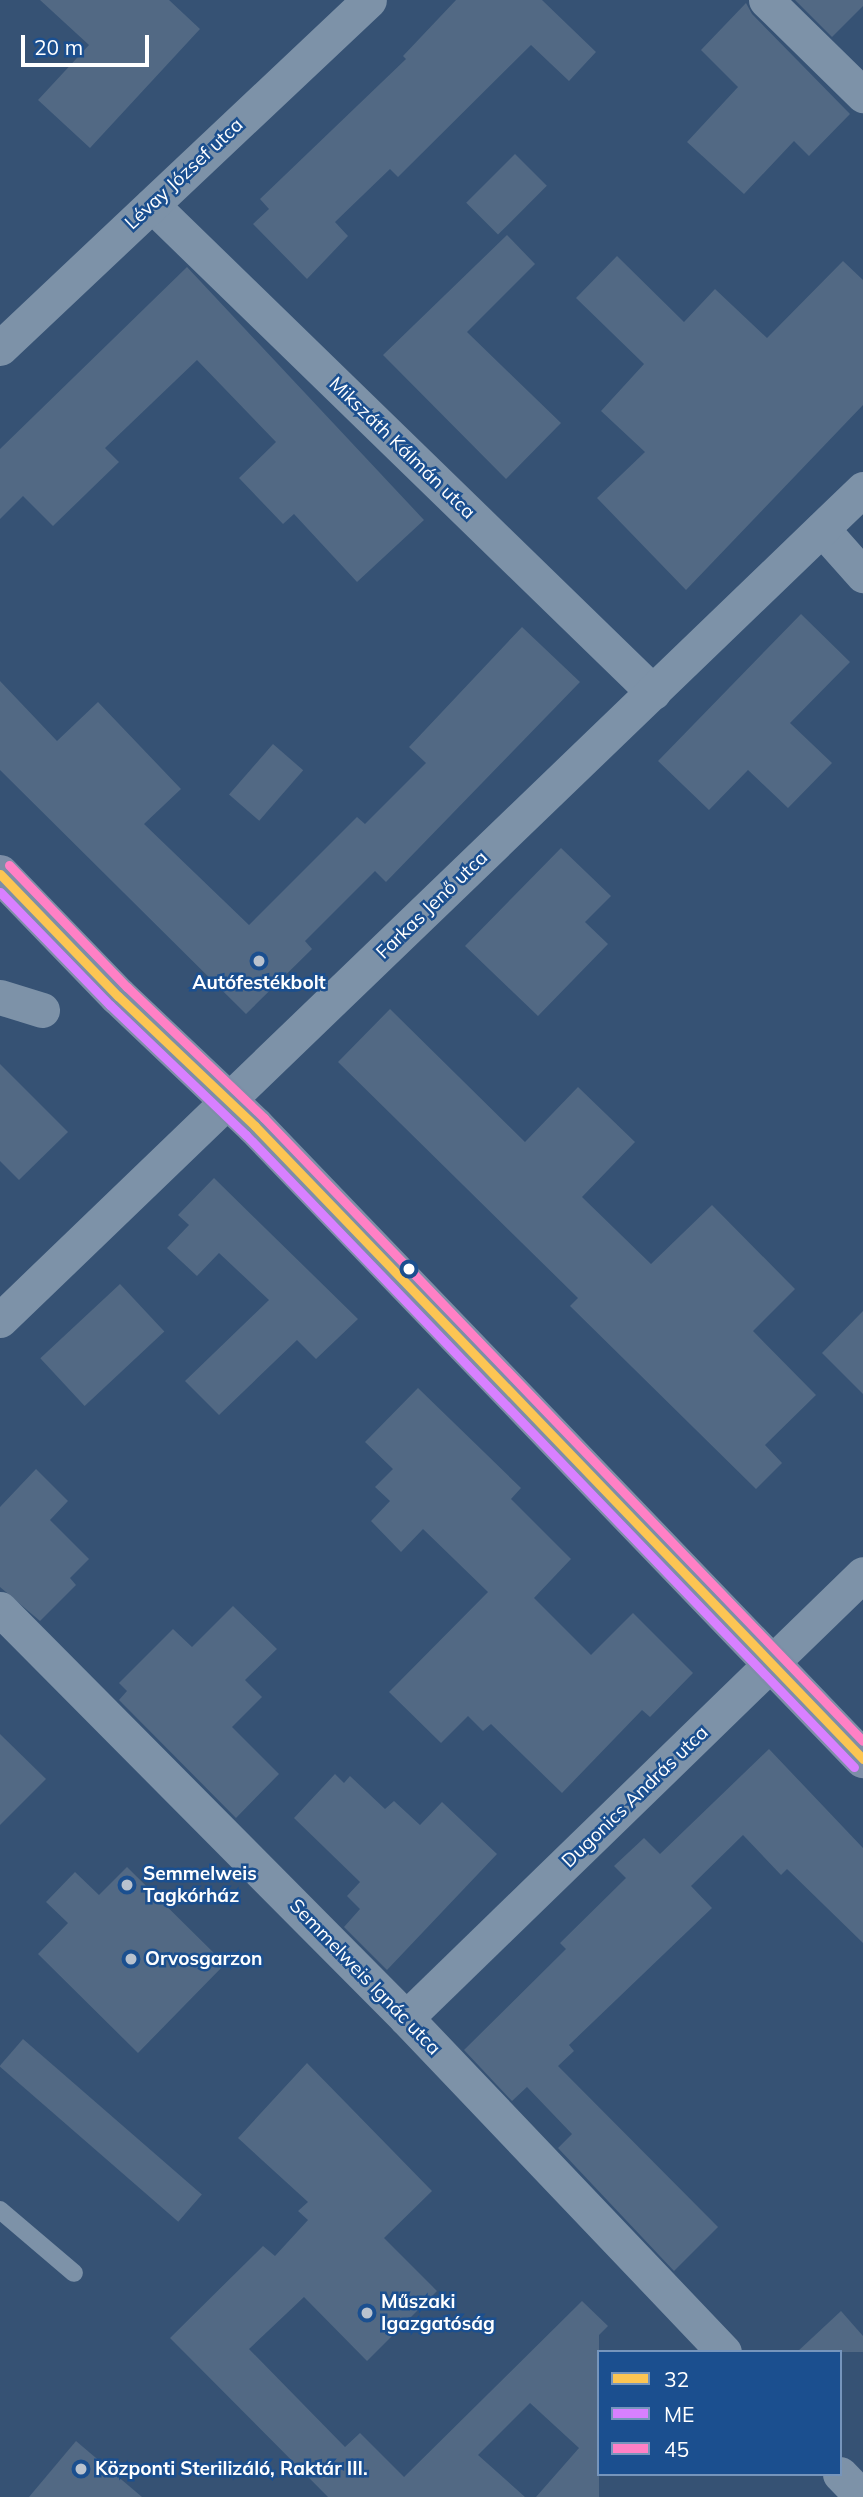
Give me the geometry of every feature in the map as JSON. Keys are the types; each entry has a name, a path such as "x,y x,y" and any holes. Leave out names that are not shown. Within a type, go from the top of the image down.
{"main road":[{"path":"0,874 118,996 229,1101 863,1759"}],"street":[{"name":"Lévay József utca","path":"0,348 369,0"},
{"path":"766,0 863,95"},
{"name":"Mikszáth Kálmán utca","path":"152,205 653,692"},
{"name":"Farkas Jenő utca","path":"0,1320 863,489"},
{"path":"822,529 863,575"},
{"path":"0,997 42,1010"},
{"name":"Dugonics András utca","path":"406,2018 772,1666 863,1574"},
{"name":"Semmelweis Ignác utca","path":"0,1609 406,2018 722,2350"},
{"path":"842,2476 862,2497"}],"lane":[{"path":"0,2210 74,2273"}],"building":[{"path":"40,0 169,0 200,29 90,148 38,100 89,45"},
{"path":"456,0 542,0 596,52 569,81 531,45 398,177 390,169 335,222 348,236 307,279 253,224 269,209 260,199 406,59 403,56"},
{"path":"795,0 863,0 863,6 832,37"},
{"path":"746,3 752,14 850,114 809,156 794,141 744,194 687,142 738,87 701,50"},
{"path":"515,154 547,186 498,235 466,203"},
{"path":"507,235 535,264 467,332 561,423 506,479 383,355"},
{"path":"617,256 684,322 715,289 767,338 843,261 863,280 863,405 686,590 597,498 645,452 601,411 644,364 576,298"},
{"path":"187,267 424,520 357,582 294,514 283,524 239,478 276,442 197,360 105,448 119,462 53,526 23,496 0,519 0,449"},
{"path":"801,614 850,662 790,723 832,763 788,808 748,770 709,810 658,761"},
{"path":"522,627 580,682 386,882 375,871 305,941 312,949 246,1014 0,770 0,681 57,741 98,702 181,789 144,824 249,925 357,817 365,824 426,763 409,747"},
{"path":"273,744 303,770 259,821 229,795"},
{"path":"561,848 611,896 585,922 608,944 538,1016 465,946"},
{"path":"390,1009 525,1142 578,1087 635,1142 582,1197 651,1264 712,1205 795,1289 753,1331 816,1395 765,1445 782,1463 756,1489 570,1306 578,1298 338,1062"},
{"path":"0,1064 68,1132 19,1180 0,1161"},
{"path":"214,1178 358,1319 316,1359 297,1340 219,1415 185,1381 269,1300 219,1253 197,1276 167,1248 189,1225 178,1215"},
{"path":"120,1284 164,1332 85,1406 40,1358"},
{"path":"863,1311 863,1394 822,1353"},
{"path":"418,1388 521,1488 511,1499 571,1559 534,1598 591,1655 633,1613 693,1673 650,1717 642,1710 562,1793 491,1724 483,1731 468,1716 441,1743 389,1692 488,1592 423,1529 401,1552 371,1521 390,1501 375,1487 393,1469 365,1442"},
{"path":"36,1469 68,1501 50,1520 89,1559 70,1578 76,1585 40,1621 0,1587 0,1507"},
{"path":"233,1606 277,1649 245,1680 262,1697 232,1727 279,1774 236,1818 119,1700 127,1691 119,1683 173,1629 192,1647"},
{"path":"0,1734 46,1779 0,1825"},
{"path":"769,1749 863,1848 863,1943 787,1869 781,1875 743,1835 691,1886 712,1908 569,2045 574,2051 558,2066 718,2227 674,2271 558,2148 572,2134 527,2087 512,2101 464,2050 566,1949 560,1943 626,1878 614,1866 644,1838 660,1854"},
{"path":"335,1774 344,1783 350,1776 385,1809 394,1801 420,1825 442,1802 497,1854 387,1970 344,1927 360,1909 347,1896 360,1882 294,1818"},
{"name":"Orvosgarzon","path":"127,1867 225,1964 138,2053 38,1954 68,1923 46,1902 75,1872 99,1895"},
{"path":"23,2039 202,2194 178,2222 0,2067"},
{"name":"Műszaki Igazgatóság","path":"307,2063 432,2191 384,2238 437,2291 367,2361 304,2297 249,2349 345,2447 360,2433 404,2477 582,2301 608,2326 599,2335 597,2350 599,2497 536,2497 579,2448 530,2403 478,2455 525,2497 328,2497 170,2338 263,2246 275,2256 308,2220 298,2211 308,2202 238,2138"},
{"path":"841,2311 863,2336 863,2352 799,2350"},
{"name":"Központi Sterilizáló, Raktár III.","path":"76,2441 142,2497 29,2497"}],"transit line":[{"name":"45","path":"9,865 127,987 264,1118 863,1741"},
{"name":"32","path":"0,874 118,996 255,1126 863,1759"},
{"name":"ME","path":"0,892 110,1005 246,1135 854,1767"}],"place":[{"name":"Autófestékbolt","path":"259,961"},
{"name":"Semmelweis Tagkórház","path":"127,1885"},
{"name":"Orvosgarzon","path":"131,1959"},
{"name":"Műszaki Igazgatóság","path":"367,2313"},
{"name":"Központi Sterilizáló, Raktár III.","path":"81,2469"}]}
